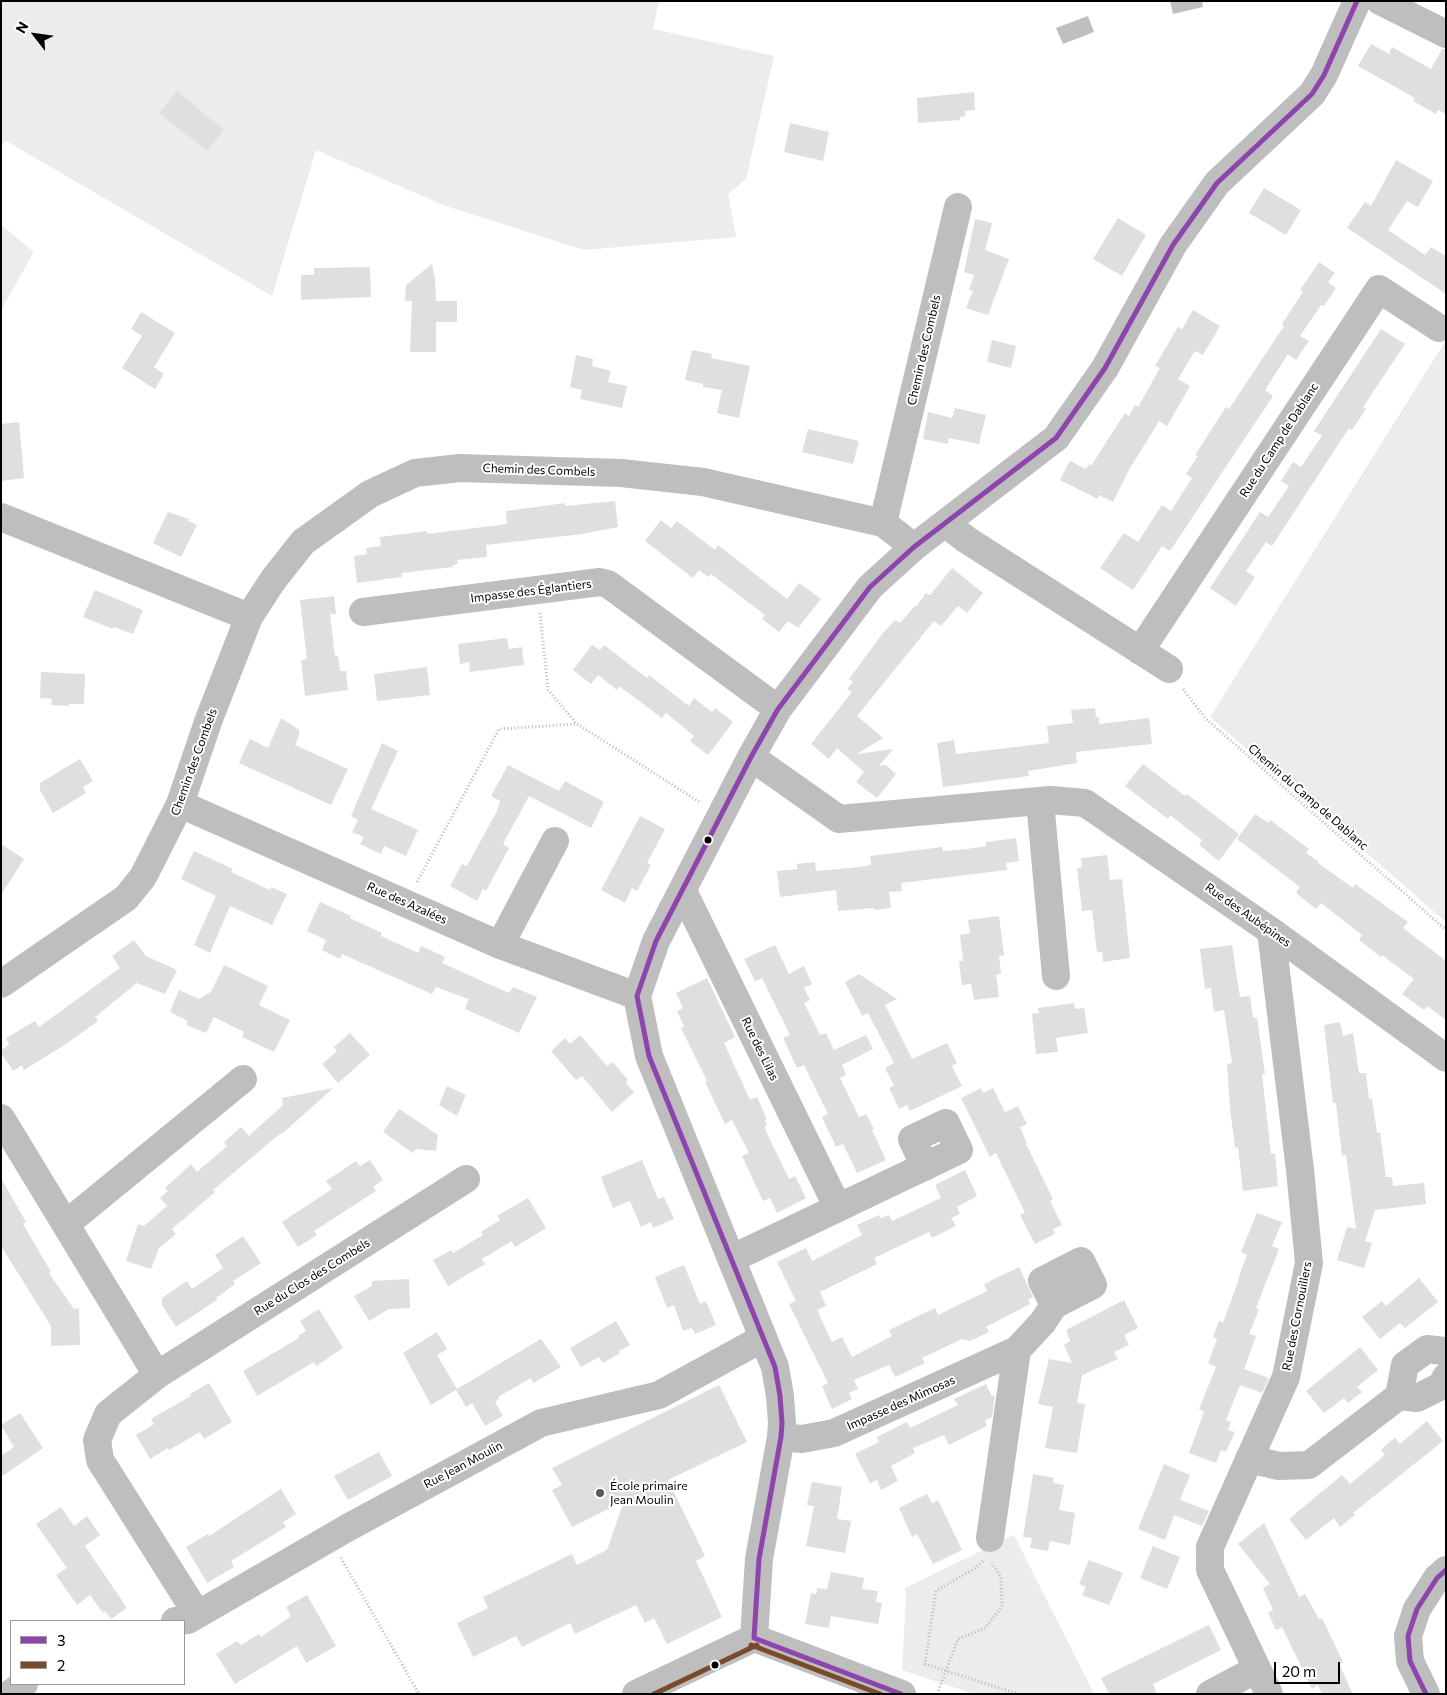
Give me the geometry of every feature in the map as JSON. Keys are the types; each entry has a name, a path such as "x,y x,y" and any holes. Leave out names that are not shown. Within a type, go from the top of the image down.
{"street":[{"path":"754,1638 759,1559 781,1437 782,1424 775,1367 649,1056 636,996 656,940 778,709 870,587 914,547 1056,438 1105,368 1173,245 1217,183 1312,94 1324,76 1357,1"},
{"path":"1380,1 1446,34"},
{"name":"Chemin des Combels","path":"883,523 958,207"},
{"name":"Rue du Camp de Dablanc","path":"1140,650 1379,290 1438,328"},
{"name":"Chemin des Combels","path":"1,984 126,898 143,877 180,804 209,720 249,617 273,580 303,542 370,494 415,473 460,468 620,473 703,482 883,523 914,547"},
{"path":"1,516 249,617"},
{"path":"946,524 966,540 1169,669"},
{"name":"Impasse des Églantiers","path":"363,612 600,582 608,584 778,709"},
{"name":"Rue des Aubépines","path":"751,758 839,819 1050,800 1085,803 1271,931 1446,1058"},
{"path":"1040,801 1056,976"},
{"name":"Rue des Azalées","path":"180,804 500,945 636,996"},
{"path":"500,945 555,841"},
{"name":"Rue des Lilas","path":"683,891 838,1208"},
{"name":"Rue des Cornouillers","path":"1269,1694 1210,1570 1210,1548 1286,1377 1309,1263 1300,1170 1271,931"},
{"path":"66,1224 243,1079"},
{"path":"1,1118 157,1375"},
{"path":"731,1259 925,1166"},
{"name":"Rue du Clos des Combels","path":"186,1618 100,1460 97,1440 108,1414 157,1375 466,1178"},
{"name":"Impasse des Mimosas","path":"781,1437 802,1439 834,1433 1017,1350 1043,1322 1054,1305"},
{"name":"Rue Jean Moulin","path":"186,1618 541,1423 659,1395 764,1338"},
{"path":"1249,1459 1279,1466 1309,1465 1398,1396 1405,1365 1426,1349 1444,1351 1446,1353"},
{"path":"990,1538 1017,1350"},
{"path":"1398,1396 1418,1398 1441,1386 1446,1377"},
{"path":"1426,1694 1410,1661 1408,1636 1416,1609 1436,1578 1446,1570"},
{"path":"636,1694 754,1638 902,1694"},
{"path":"1210,1694 1257,1668"},
{"path":"10,1694 23,1685"}],"path":[{"path":"538,590 548,690 577,724 721,815"},
{"name":"Chemin du Camp de Dablanc","path":"1169,669 1205,718 1446,930"},
{"path":"406,903 499,729 577,724"},
{"path":"330,1538 420,1694"},
{"path":"937,1694 945,1672 958,1639 985,1628 1002,1607 1001,1577 988,1557 974,1568 936,1591 925,1664 945,1672 1018,1694"}],"shaded area":[{"path":"1,1 659,1 653,29 774,56 746,179 728,194 736,237 584,250 443,205 316,150 272,296 6,141 1,145"},
{"path":"1170,1 1202,1 1203,7 1173,14"},
{"path":"1088,16 1094,32 1063,44 1056,28"},
{"path":"1,225 34,252 1,310"},
{"path":"1446,340 1446,922 1210,717"},
{"path":"1014,1535 1094,1694 974,1694 902,1670 905,1588"}],"building":[{"path":"1371,44 1389,54 1392,47 1431,69 1442,49 1446,49 1446,114 1438,110 1436,114 1413,101 1415,98 1358,66"},
{"path":"177,91 224,130 207,151 159,113"},
{"path":"974,92 975,110 965,111 965,116 960,117 960,120 918,123 917,98"},
{"path":"790,123 829,132 823,161 784,152"},
{"path":"1396,160 1433,181 1418,207 1407,201 1388,230 1425,255 1431,247 1446,256 1446,294 1347,228 1365,202 1371,206"},
{"path":"1264,188 1301,210 1286,235 1249,213"},
{"path":"1118,218 1146,235 1122,276 1093,259"},
{"path":"975,219 992,223 985,250 1009,259 988,315 966,308 973,291 969,290 974,275 964,272"},
{"path":"1319,262 1335,273 1328,282 1336,288 1324,306 1321,305 1300,336 1309,341 1296,360 1288,354 1265,390 1273,396 1170,551 1162,546 1133,590 1100,568 1124,533 1138,542 1162,505 1171,511 1192,478 1186,474 1198,456 1195,455 1226,407 1229,409 1284,326 1282,324 1303,292 1300,290"},
{"path":"432,264 436,301 457,301 457,322 436,322 436,352 410,352 412,301 405,301 406,285"},
{"path":"370,267 371,297 301,300 301,275 314,275 314,268"},
{"path":"1193,310 1220,326 1203,355 1195,351 1178,379 1190,386 1167,426 1159,421 1130,468 1113,502 1099,495 1098,499 1060,480 1070,461 1086,469 1089,464 1091,466 1125,413 1129,416 1135,405 1138,407 1160,368 1155,366 1178,327 1182,329"},
{"path":"141,312 175,333 154,367 164,374 155,389 122,368 142,336 131,329"},
{"path":"1381,329 1405,344 1363,407 1366,409 1352,430 1349,428 1272,546 1266,542 1246,571 1255,577 1236,606 1210,588 1260,512 1268,517 1289,486 1281,481 1293,462 1301,467 1322,436 1314,431"},
{"path":"992,340 1016,346 1011,368 987,362"},
{"path":"692,350 712,354 711,358 750,366 739,418 717,413 722,390 703,387 703,384 685,380"},
{"path":"576,355 593,359 592,366 611,371 608,382 627,386 622,408 580,399 582,390 570,387"},
{"path":"955,408 986,415 979,444 949,438 948,444 923,439 928,412 952,418"},
{"path":"19,422 24,478 1,481 1,424"},
{"path":"808,429 859,441 853,464 802,452"},
{"path":"615,501 618,527 582,534 486,545 487,557 457,560 458,564 453,565 453,567 402,573 402,577 357,583 354,556 367,554 366,548 381,546 380,537 427,531 427,534 507,524 506,511 565,503 565,506"},
{"path":"168,512 189,519 188,521 197,525 181,557 153,543"},
{"path":"661,520 671,528 677,521 715,550 718,545 787,599 799,583 821,599 798,628 788,621 779,632 762,619 765,615 711,574 708,577 699,570 693,578 645,541"},
{"path":"952,568 983,593 967,613 958,606 941,626 934,621 857,716 883,738 857,754 893,749 879,766 886,765 896,774 877,798 856,782 864,772 837,748 829,759 811,744 852,692 847,689 853,682 849,679 883,633 895,620 900,623 916,607 926,593 930,595"},
{"path":"95,590 143,610 133,634 114,627 113,629 83,617"},
{"path":"334,596 336,614 330,614 335,656 338,656 340,671 346,671 348,690 305,696 301,660 307,659 300,600"},
{"path":"507,638 509,649 522,647 524,665 470,672 469,662 460,664 458,644"},
{"path":"592,645 600,650 604,645 647,678 649,675 689,706 694,698 712,712 715,708 733,722 708,755 690,741 694,736 666,713 662,718 619,686 617,690 598,675 591,684 573,670"},
{"path":"427,667 430,695 377,701 374,674"},
{"path":"41,672 85,674 84,704 69,704 69,706 51,705 52,699 40,698"},
{"path":"1095,708 1096,718 1099,717 1099,724 1149,718 1152,744 1076,752 1077,763 1028,771 1029,776 943,787 937,743 954,740 956,754 1049,743 1047,726 1073,723 1071,710"},
{"path":"281,718 299,730 299,736 295,745 348,769 331,805 239,763 250,739 268,748"},
{"path":"382,743 398,751 371,809 418,830 406,856 384,846 381,854 360,844 364,837 352,832 358,820 351,816"},
{"path":"80,759 93,781 83,787 86,793 53,813 40,790 40,783"},
{"path":"1143,764 1185,796 1187,794 1239,834 1219,861 1199,845 1202,840 1170,815 1168,819 1125,786"},
{"path":"508,765 559,791 565,781 604,802 591,828 529,796 503,844 509,848 486,891 483,889 477,901 450,886 462,864 467,866 497,811 500,801 491,796"},
{"path":"1255,814 1268,823 1270,820 1309,849 1306,853 1353,888 1355,884 1408,922 1403,928 1446,961 1446,1020 1427,1006 1424,1010 1402,994 1414,979 1359,940 1362,935 1321,903 1316,909 1296,893 1300,887 1237,839"},
{"path":"640,816 665,829 647,863 651,865 637,891 632,888 625,903 601,890"},
{"path":"1016,838 1019,861 1006,863 1007,870 901,883 902,891 889,892 891,908 838,911 836,890 780,897 777,871 797,869 797,864 815,862 816,871 859,867 871,865 870,856 942,847 943,851 967,849 986,846 986,842"},
{"path":"1,844 24,859 1,895"},
{"path":"194,851 233,869 231,872 270,890 271,887 287,894 272,925 230,906 210,953 194,945 216,896 181,879"},
{"path":"1107,855 1110,880 1122,879 1130,958 1103,962 1102,952 1097,952 1092,910 1082,911 1077,868 1082,867 1081,858"},
{"path":"320,902 382,933 381,936 418,953 421,946 445,957 442,963 502,990 509,993 513,987 537,997 519,1033 465,1009 469,999 436,987 432,994 342,954 340,959 322,950 326,940 307,931"},
{"path":"999,916 1004,955 999,956 1001,973 996,975 999,997 974,1000 971,984 962,985 959,961 963,961 960,935 970,933 968,920"},
{"path":"134,940 146,956 177,970 165,994 137,983 95,1017 98,1021 66,1044 24,1070 22,1065 13,1071 1,1053 1,1050 9,1045 6,1038 35,1021 39,1027 120,968 112,956"},
{"path":"775,945 789,974 804,966 812,984 804,988 810,1000 804,1003 820,1035 826,1033 834,1050 866,1035 873,1049 842,1065 846,1075 840,1078 859,1117 866,1114 886,1160 857,1173 843,1144 836,1147 822,1117 828,1114 804,1065 797,1068 783,1038 790,1035 762,978 755,981 744,959"},
{"path":"1232,945 1240,997 1250,996 1253,1018 1257,1018 1265,1074 1262,1074 1271,1154 1275,1154 1278,1186 1243,1191 1238,1147 1235,1148 1230,1108 1227,1064 1232,1063 1224,1010 1214,1012 1211,988 1205,989 1200,949"},
{"path":"224,965 268,986 259,1005 290,1020 274,1052 242,1037 244,1032 214,1017 206,1033 186,1025 188,1021 170,1012 179,990 199,999 211,992"},
{"path":"859,974 897,999 885,1005 912,1059 947,1043 957,1063 952,1066 962,1086 910,1111 907,1105 899,1109 889,1088 894,1086 885,1068 894,1063 868,1013 862,1016 845,982"},
{"path":"707,978 735,1037 724,1043 750,1100 757,1097 767,1120 765,1120 767,1125 764,1127 789,1179 795,1176 806,1198 777,1213 770,1198 763,1201 742,1156 749,1153 732,1120 725,1124 705,1082 707,1081 681,1028 684,1026 677,1011 683,1008 676,993"},
{"path":"1074,1003 1075,1009 1084,1008 1088,1033 1056,1038 1058,1052 1036,1054 1032,1014 1039,1013 1038,1008"},
{"path":"1340,1022 1343,1036 1353,1033 1359,1073 1366,1073 1369,1099 1372,1098 1377,1133 1380,1132 1386,1177 1392,1177 1393,1186 1424,1183 1426,1204 1375,1210 1365,1241 1372,1243 1364,1268 1337,1260 1347,1227 1356,1229 1346,1155 1342,1156 1336,1103 1333,1103 1324,1025"},
{"path":"350,1033 370,1055 338,1083 322,1064 337,1051 334,1047"},
{"path":"580,1035 607,1066 613,1062 628,1080 626,1083 634,1092 612,1112 582,1076 576,1080 551,1051 565,1038 570,1044"},
{"path":"447,1086 466,1095 457,1116 439,1105"},
{"path":"333,1088 282,1134 213,1190 215,1192 172,1229 176,1234 159,1248 151,1269 126,1261 138,1224 144,1226 167,1206 160,1198 168,1191 165,1188 191,1164 197,1172 227,1146 224,1142 241,1127 249,1136 283,1105 282,1098"},
{"path":"981,1088 983,1093 993,1088 1005,1112 1018,1106 1027,1124 1020,1127 1026,1144 1053,1199 1050,1201 1062,1225 1053,1229 1055,1234 1035,1244 1020,1215 1025,1213 996,1153 990,1157 961,1098"},
{"path":"399,1109 438,1135 436,1151 416,1149 413,1153 383,1132"},
{"path":"370,1160 383,1180 373,1187 376,1191 314,1231 317,1235 298,1247 282,1222 332,1189 326,1181 356,1161 360,1166"},
{"path":"642,1160 658,1199 664,1197 674,1219 653,1228 651,1222 641,1227 630,1201 613,1208 601,1177"},
{"path":"965,1170 977,1196 957,1207 960,1214 951,1218 956,1226 932,1238 929,1232 874,1258 877,1264 820,1292 826,1306 817,1310 832,1342 842,1337 852,1357 892,1336 889,1330 935,1308 938,1315 987,1291 984,1284 1019,1267 1033,1297 1028,1300 1030,1304 986,1327 989,1332 970,1341 962,1339 922,1358 925,1363 895,1377 889,1365 854,1380 858,1389 849,1393 852,1399 832,1409 822,1386 828,1383 789,1304 796,1301 777,1262 806,1248 812,1261 862,1235 857,1225 879,1215 881,1218 889,1215 892,1221 941,1198 935,1185"},
{"path":"1,1178 26,1222 23,1224 51,1272 49,1273 74,1309 79,1308 80,1345 51,1346 51,1326 1,1246"},
{"path":"528,1198 546,1228 515,1247 512,1241 482,1259 485,1264 448,1286 433,1260 451,1250 453,1253 483,1235 481,1232 500,1220 497,1216"},
{"path":"1257,1213 1282,1222 1272,1246 1279,1249 1256,1308 1259,1309 1249,1334 1256,1336 1244,1369 1269,1378 1262,1393 1240,1385 1226,1420 1231,1422 1228,1430 1235,1432 1226,1452 1221,1450 1216,1463 1189,1453 1204,1412 1199,1409 1216,1367 1208,1363 1217,1339 1213,1337 1219,1321 1223,1323 1239,1279 1247,1255 1241,1252"},
{"path":"243,1236 261,1263 233,1281 235,1284 216,1298 217,1300 176,1327 162,1305 162,1298 187,1281 192,1289 223,1268 215,1255"},
{"path":"684,1265 700,1304 706,1301 716,1325 695,1334 692,1328 683,1331 674,1305 667,1308 655,1277"},
{"path":"1419,1278 1438,1302 1405,1328 1400,1323 1380,1339 1362,1317 1382,1301 1386,1306"},
{"path":"409,1279 410,1308 389,1309 369,1321 354,1296 372,1286 372,1281"},
{"path":"1124,1300 1138,1328 1124,1335 1129,1345 1114,1352 1118,1359 1082,1375 1077,1403 1085,1404 1077,1453 1045,1448 1053,1407 1038,1404 1049,1359 1072,1363 1064,1345 1070,1341 1066,1330"},
{"path":"319,1309 343,1348 316,1366 314,1362 257,1396 243,1371 299,1338 298,1336 306,1331 300,1321"},
{"path":"616,1321 630,1345 603,1363 599,1357 581,1367 570,1348"},
{"path":"437,1332 447,1349 437,1355 457,1389 541,1339 561,1367 533,1383 531,1378 498,1397 499,1399 495,1402 503,1416 485,1426 472,1403 466,1407 456,1390 431,1405 403,1353"},
{"path":"1360,1347 1378,1370 1357,1387 1362,1392 1348,1403 1344,1398 1324,1413 1306,1391"},
{"path":"209,1383 232,1422 204,1439 200,1432 150,1459 136,1435 154,1424 151,1419 191,1396 190,1394"},
{"path":"986,1384 992,1396 995,1395 992,1417 985,1420 987,1426 949,1445 944,1435 913,1448 915,1453 891,1466 898,1481 881,1490 877,1480 870,1483 855,1454 879,1442 877,1437 907,1422 910,1428 958,1405 954,1399"},
{"path":"719,1385 747,1442 668,1480 705,1556 696,1561 722,1617 667,1644 654,1618 645,1623 636,1605 575,1634 570,1623 522,1647 516,1636 473,1657 457,1623 488,1608 483,1597 572,1554 577,1565 607,1550 624,1501 572,1527 552,1490 562,1485 552,1468"},
{"path":"20,1413 43,1448 1,1477 1,1456 14,1447 1,1425"},
{"path":"1427,1421 1443,1441 1353,1513 1355,1515 1340,1527 1334,1518 1306,1540 1289,1519 1342,1475 1350,1484 1385,1455 1381,1450 1388,1443 1395,1438 1400,1444"},
{"path":"379,1452 392,1476 348,1500 334,1476"},
{"path":"1164,1464 1190,1475 1180,1500 1209,1511 1202,1526 1174,1515 1165,1540 1138,1529"},
{"path":"1033,1474 1054,1478 1053,1483 1064,1485 1059,1510 1075,1513 1070,1545 1050,1541 1048,1551 1030,1548 1032,1538 1023,1537"},
{"path":"812,1482 842,1487 837,1519 851,1521 845,1553 806,1546 814,1506 807,1505"},
{"path":"281,1489 296,1514 283,1522 286,1527 231,1561 234,1567 207,1583 186,1547 208,1534 209,1536"},
{"path":"927,1494 932,1503 938,1500 962,1550 933,1564 917,1534 912,1537 899,1508"},
{"path":"61,1507 74,1526 87,1516 100,1535 85,1546 127,1608 111,1619 105,1611 103,1613 90,1595 77,1605 56,1575 67,1568 36,1524"},
{"path":"1264,1523 1299,1597 1305,1594 1319,1619 1322,1618 1343,1662 1339,1664 1353,1694 1322,1694 1318,1685 1312,1689 1282,1627 1276,1630 1268,1613 1273,1610 1263,1588 1270,1584 1238,1544"},
{"path":"1153,1546 1180,1557 1167,1589 1140,1578"},
{"path":"1089,1560 1123,1573 1109,1605 1082,1595 1086,1587 1079,1584"},
{"path":"831,1572 864,1578 862,1589 878,1591 876,1602 882,1603 878,1624 831,1616 829,1628 805,1624 811,1593 816,1594 817,1588 827,1589"},
{"path":"307,1595 336,1646 306,1663 297,1646 235,1684 216,1654 237,1641 241,1645 259,1634 261,1637 291,1616 286,1607"},
{"path":"1209,1625 1221,1650 1153,1684 1157,1694 1109,1694 1101,1678"}],"transit line":[{"name":"3","path":"754,1638 759,1559 781,1437 780,1396 775,1367 649,1056 637,996 656,941 751,757 778,709 870,587 914,547 1056,438 1105,368 1173,245 1217,183 1312,94 1324,75 1357,1"},
{"name":"3","path":"1426,1694 1410,1661 1408,1636 1417,1609 1437,1578 1446,1570"},
{"name":"3","path":"754,1638 901,1694"},
{"name":"2","path":"751,1645 880,1694"},
{"name":"2","path":"654,1694 757,1645"}],"place":[{"name":"École primaire Jean Moulin","path":"600,1493"}]}
